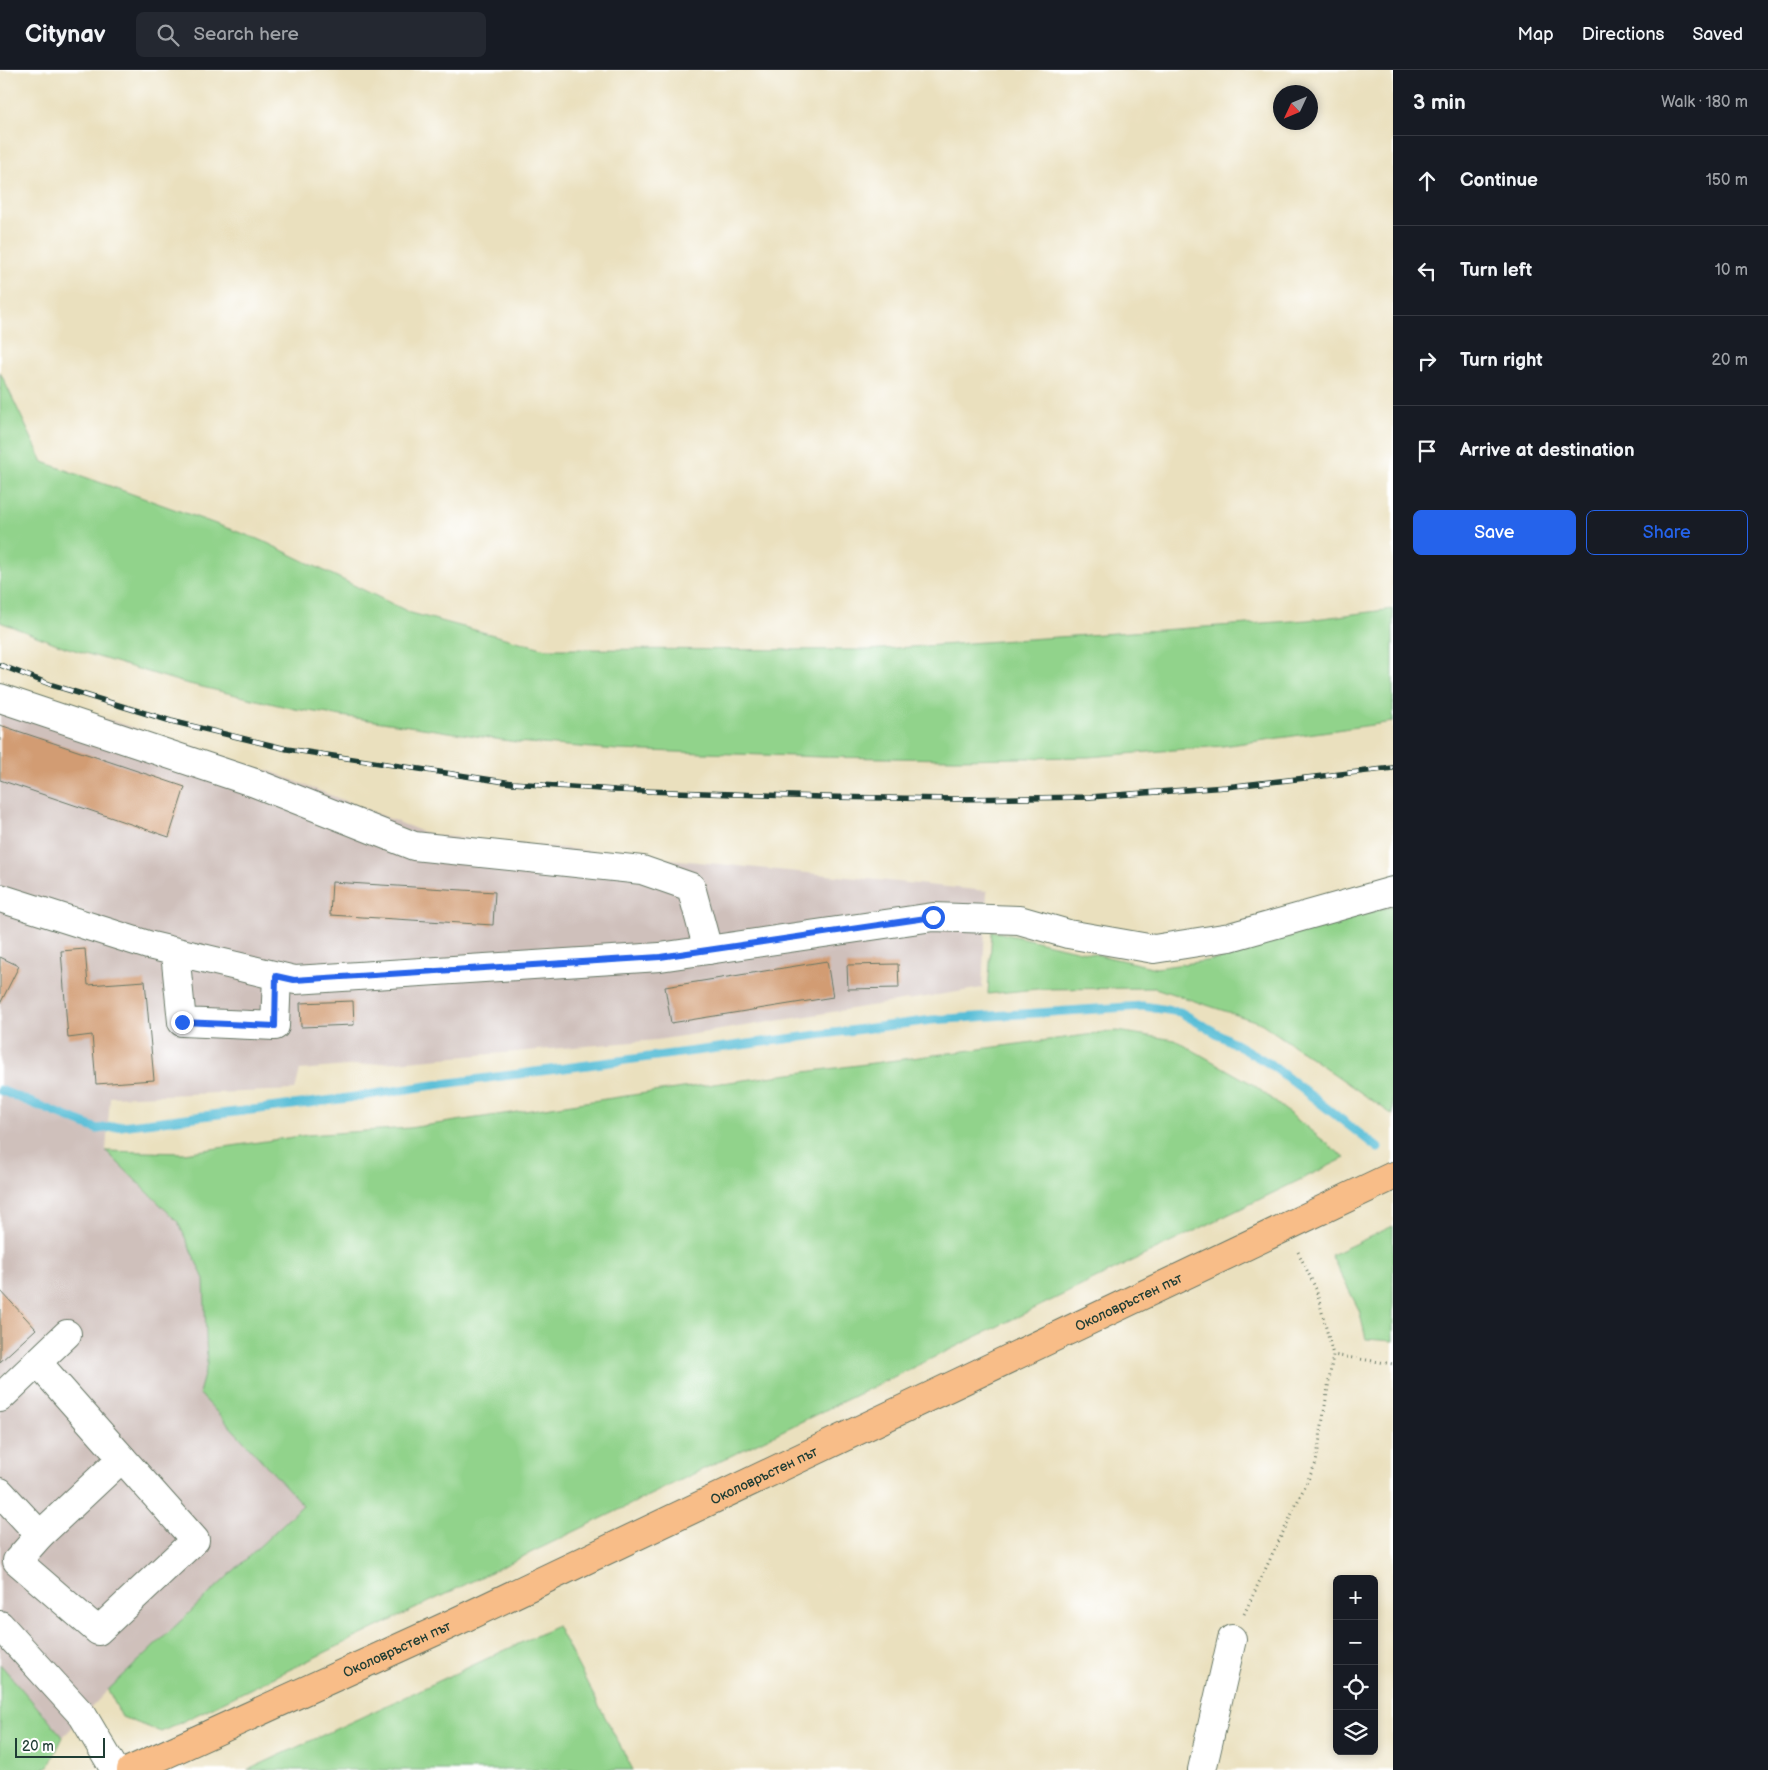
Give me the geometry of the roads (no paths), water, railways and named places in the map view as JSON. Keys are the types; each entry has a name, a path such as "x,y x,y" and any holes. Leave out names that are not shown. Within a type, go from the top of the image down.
{"main road":[{"name":"Околовръстен път","path":"131,1770 447,1626 1393,1176"}],"street":[{"path":"0,698 255,783 414,846 642,870 691,887 708,950"},
{"path":"0,898 175,952 294,980 660,957 933,917 1019,920 1068,934 1154,949 1230,937 1393,891"},
{"path":"175,952 182,1022 275,1026 276,976"},
{"path":"0,1398 66,1334"},
{"path":"38,1362 195,1540 98,1631 16,1561 40,1535 122,1458"},
{"path":"0,1492 40,1535"},
{"path":"0,1625 83,1716 115,1770"},
{"path":"1202,1770 1232,1639"}],"waterway":[{"path":"0,1090 97,1129 341,1099 932,1020 1143,1006 1180,1012 1270,1064 1378,1148"}],"railway":[{"path":"0,665 52,685 171,721 287,749 512,783 615,790 821,797 955,799 1090,797 1226,787 1393,768"}]}
